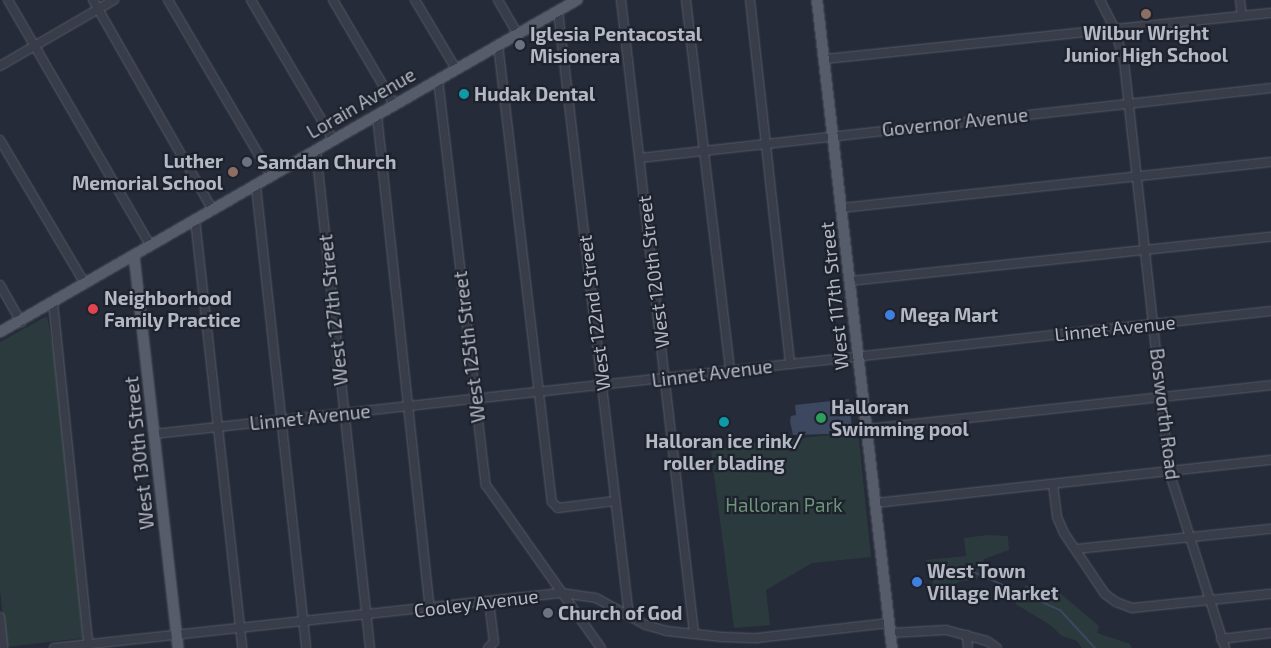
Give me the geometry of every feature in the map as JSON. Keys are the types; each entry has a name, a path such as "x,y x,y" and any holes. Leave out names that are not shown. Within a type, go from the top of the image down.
{"main road":[{"name":"Lorain Avenue","path":"0,337 4,330 21,322 150,245 272,177 394,104 577,0"},
{"name":"West 117th Street","path":"817,0 892,648"},
{"name":"West 130th Street","path":"134,255 178,648"}],"street":[{"path":"8,0 150,245"},
{"path":"93,0 213,210"},
{"path":"0,66 114,0"},
{"path":"168,0 272,177"},
{"path":"251,0 333,140"},
{"path":"333,0 394,104"},
{"path":"415,0 456,69"},
{"path":"498,0 517,33"},
{"name":"West 120th Street","path":"621,0 694,633"},
{"path":"686,0 730,371"},
{"path":"750,0 790,364"},
{"name":"Bosworth Road","path":"1100,0 1115,30 1124,61 1169,471 1225,648"},
{"path":"1240,0 1242,16"},
{"name":"West 122nd Street","path":"558,10 629,616"},
{"path":"824,59 1271,13"},
{"path":"498,44 552,502 558,508 615,501"},
{"name":"West 125th Street","path":"438,79 486,485 601,648"},
{"name":"Governor Avenue","path":"640,158 767,142 1271,88"},
{"path":"377,115 430,609"},
{"path":"0,140 85,284"},
{"name":"West 127th Street","path":"316,150 370,648"},
{"path":"841,208 1271,162"},
{"path":"256,186 306,648"},
{"path":"195,220 242,648"},
{"path":"849,281 1271,238"},
{"path":"0,285 21,322"},
{"path":"53,302 89,646"},
{"name":"Linnet Avenue","path":"154,434 1271,311"},
{"path":"867,429 1271,385"},
{"path":"875,503 1271,460"},
{"path":"1054,484 1058,517 1076,549 1105,594 1132,608 1271,594"},
{"path":"1076,549 1271,528"},
{"name":"Cooley Avenue","path":"54,648 176,637 489,603 561,593 591,596 629,616 667,631 756,638 889,628 926,629 967,635 997,648"},
{"path":"488,648 494,642 489,603"},
{"path":"0,617 3,648"},
{"path":"1221,639 1271,633"},
{"path":"967,635 968,648"}],"green space":[{"path":"47,316 54,355 83,638 6,647 0,590 0,342"},
{"name":"Halloran Park","path":"858,432 871,557 812,563 766,590 770,625 734,628 711,451 745,444"},
{"path":"988,535 1008,536 1009,550 984,559 977,579 958,582 935,601 932,573 927,573 926,560 966,556 964,538"},
{"path":"1026,585 1042,594 1054,588 1099,626 1097,633 1130,644 1132,648 1082,648 1077,641 1062,636 1049,624 1015,604"}],"water":[{"name":"Halloran Swimming pool","path":"849,399 852,429 829,431 829,434 793,435 790,421 791,416 796,415 795,405"}],"waterway":[{"path":"969,570 1060,610 1095,648"}],"place":[{"name":"Wilbur Wright Junior High School","path":"1146,14"},
{"name":"Iglesia Pentacostal Misionera","path":"520,45"},
{"name":"Hudak Dental","path":"464,94"},
{"name":"Samdan Church","path":"247,162"},
{"name":"Luther Memorial School","path":"233,172"},
{"name":"Neighborhood Family Practice","path":"93,309"},
{"name":"Mega Mart","path":"890,315"},
{"name":"Halloran Swimming pool","path":"821,418"},
{"name":"Halloran ice rink/ roller blading","path":"724,422"},
{"name":"West Town Village Market","path":"917,582"},
{"name":"Church of God","path":"548,613"}]}
